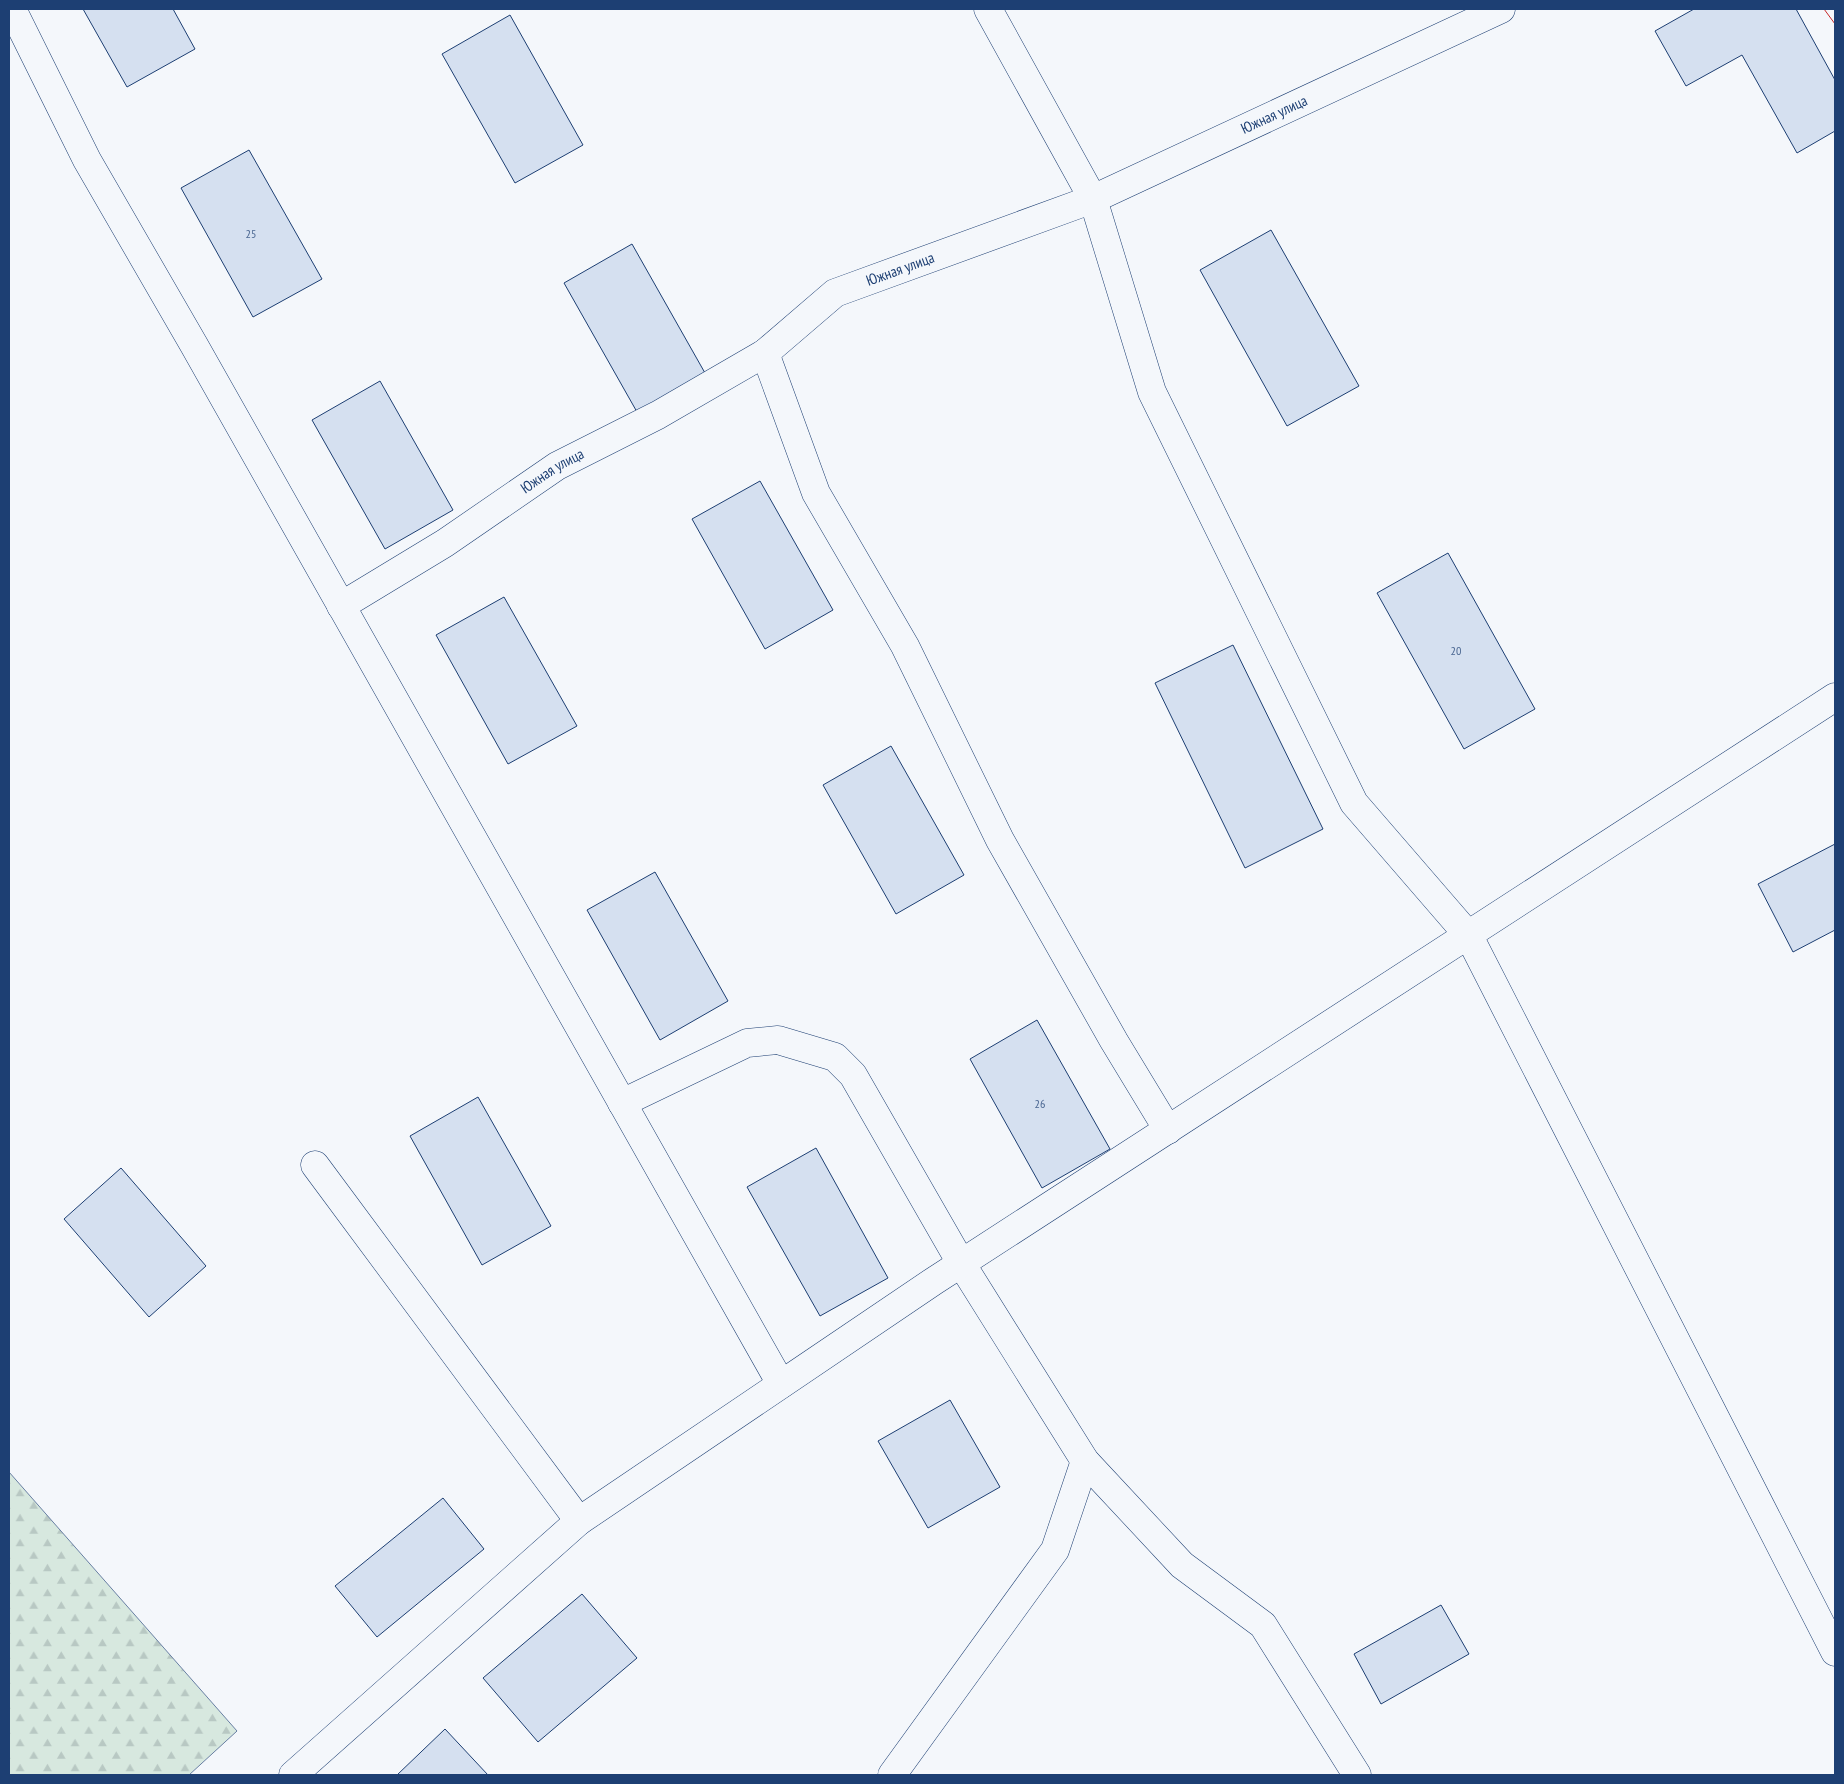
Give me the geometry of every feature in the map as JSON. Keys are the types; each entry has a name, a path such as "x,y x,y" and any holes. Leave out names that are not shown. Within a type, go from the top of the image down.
{"street":[{"path":"12,9 87,160 781,1384"},
{"path":"988,9 1093,199 1152,392 1354,803 1469,936 1835,1652"},
{"name":"Южная улица","path":"341,606 446,543 557,466 658,415 765,353 835,293 1093,199 1501,9"},
{"path":"765,353 816,493 905,646 1000,840 1114,1041 1168,1130"},
{"path":"293,1775 579,1521 961,1263 1469,936 1835,697"},
{"path":"622,1103 747,1043 778,1040 835,1057 853,1076 961,1263 1085,1461 1182,1565 1263,1625 1357,1775"},
{"path":"314,1165 579,1521"},
{"path":"892,1775 1055,1550 1085,1461"}],"green space":[{"path":"9,1472 237,1731 189,1775 9,1775"}],"building":[{"path":"83,9 173,9 195,49 127,87"},
{"path":"1694,9 1796,9 1835,80 1835,131 1797,153 1742,55 1686,86 1655,31"},
{"path":"510,15 583,145 515,183 442,54"},
{"path":"249,150 322,279 253,317 181,188"},
{"path":"1271,230 1359,386 1287,426 1200,270"},
{"path":"632,244 705,373 637,412 564,283"},
{"path":"380,381 453,510 385,549 312,420"},
{"path":"760,481 833,610 765,649 692,519"},
{"path":"1448,553 1535,709 1464,749 1377,593"},
{"path":"504,597 577,726 508,764 436,635"},
{"path":"1233,645 1323,829 1245,868 1155,683"},
{"path":"891,746 964,875 896,914 823,785"},
{"path":"1835,844 1835,930 1793,952 1758,884"},
{"path":"655,872 728,1001 660,1040 587,910"},
{"path":"1037,1020 1110,1149 1042,1188 970,1059"},
{"path":"478,1097 551,1226 482,1265 410,1136"},
{"path":"816,1148 888,1278 820,1316 747,1187"},
{"path":"121,1168 206,1266 149,1317 64,1219"},
{"path":"950,1400 1000,1487 928,1528 878,1441"},
{"path":"443,1498 484,1549 377,1637 335,1586"},
{"path":"582,1594 637,1658 538,1742 483,1678"},
{"path":"1441,1605 1469,1654 1381,1704 1354,1654"},
{"path":"445,1729 488,1775 397,1775"}],"power":[{"path":"1824,9 1835,24"}]}
